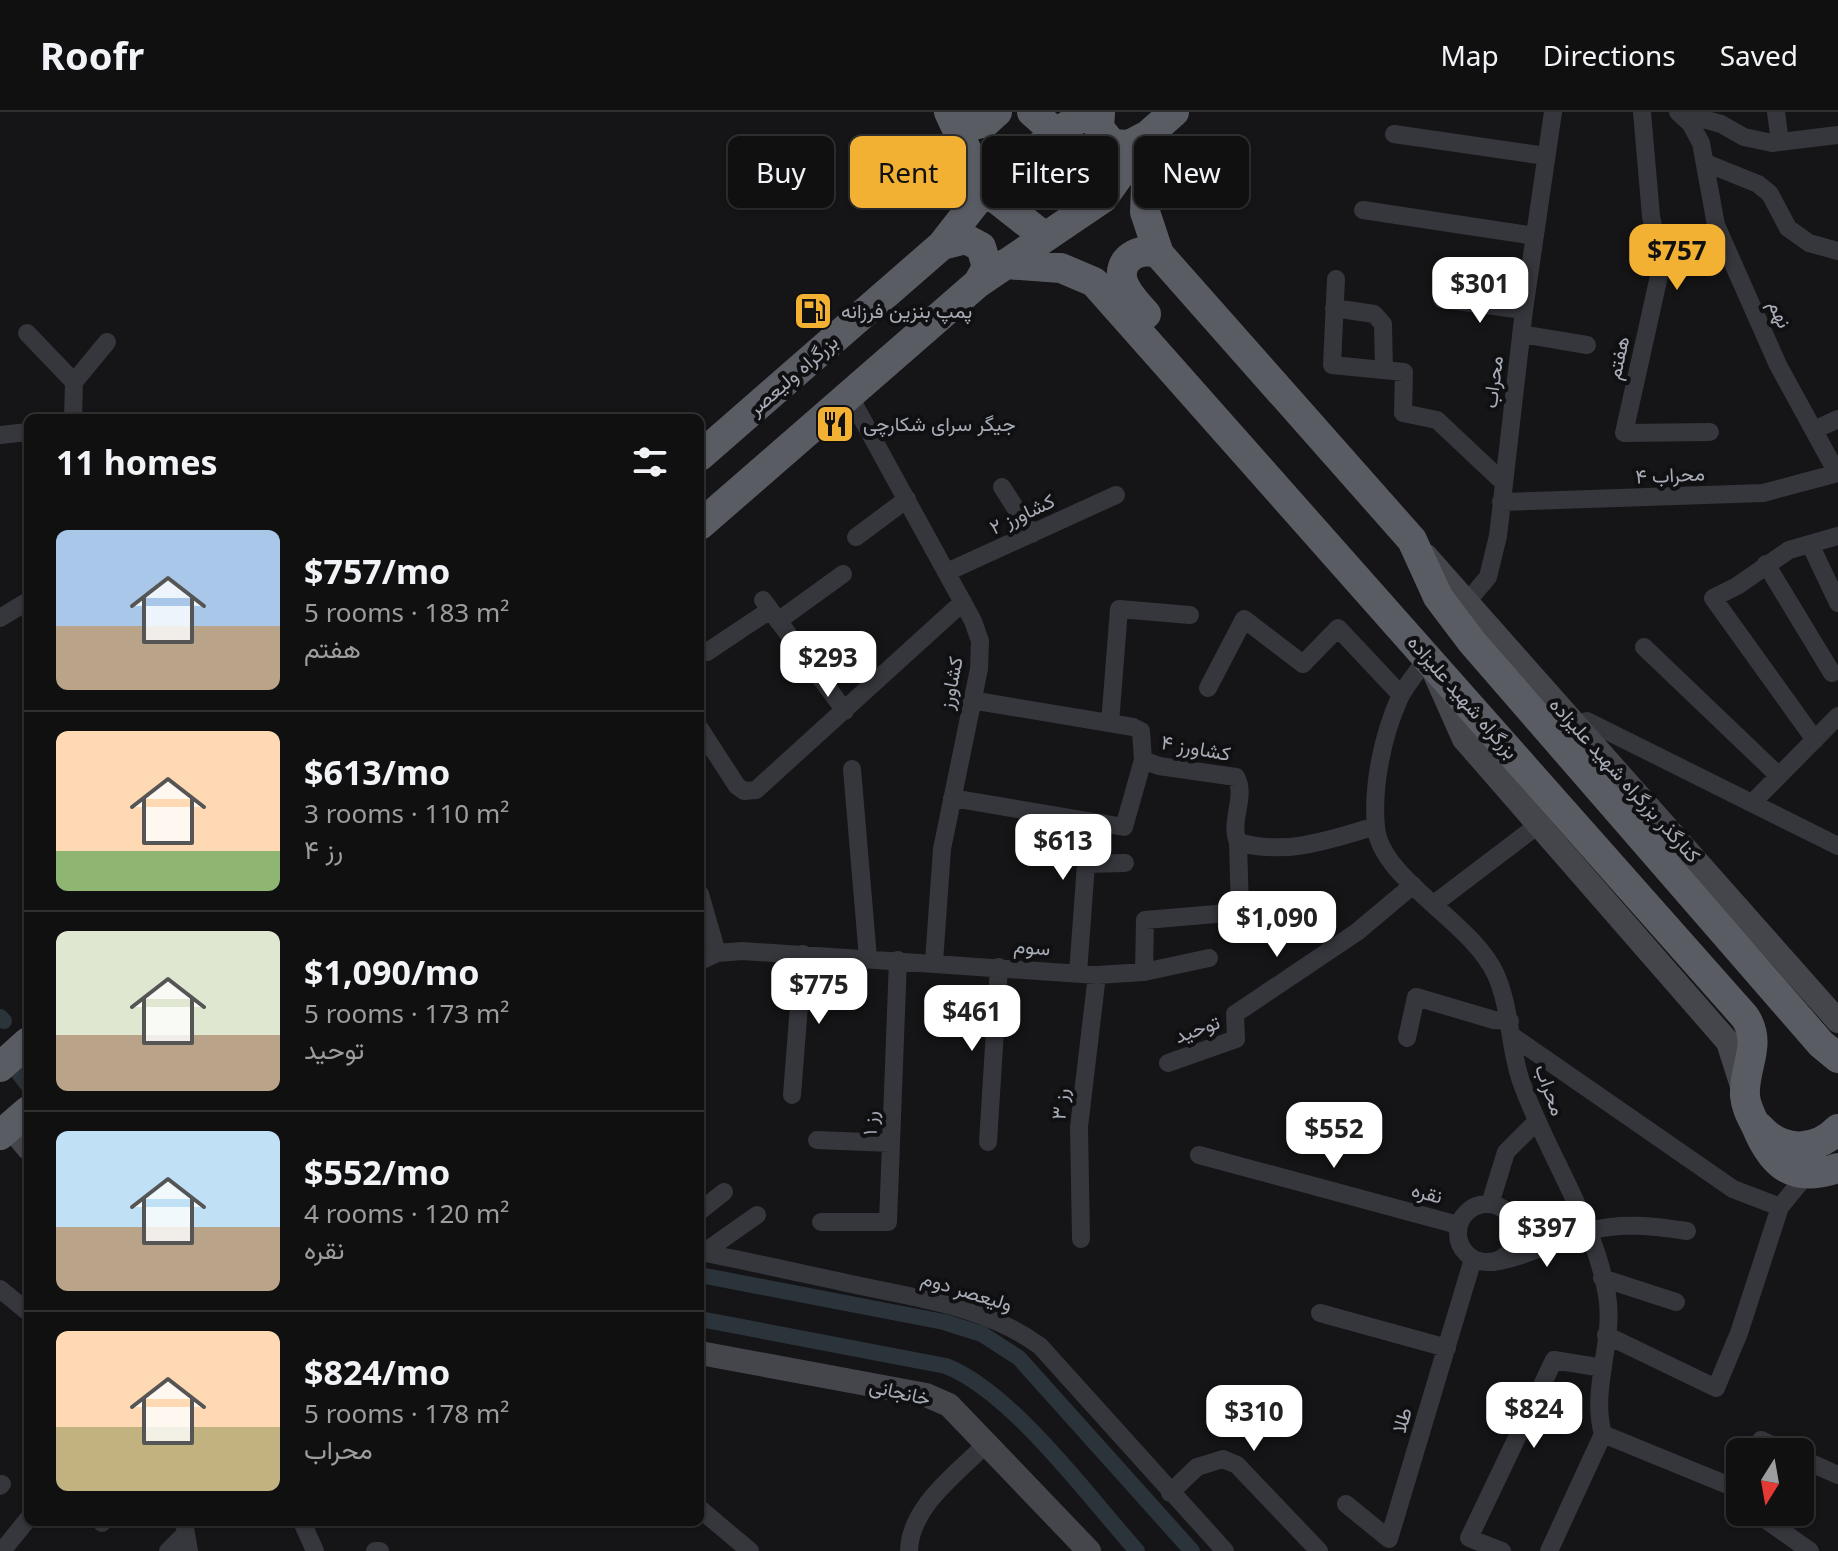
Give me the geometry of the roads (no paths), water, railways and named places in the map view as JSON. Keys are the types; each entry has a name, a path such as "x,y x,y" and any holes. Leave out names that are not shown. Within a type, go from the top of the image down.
{"highway":[{"path":"950,112 974,125 986,122 997,112"},
{"path":"950,112 982,183"},
{"path":"1032,112 1058,136"},
{"name":"بزرگراه ولیعصر","path":"1052,136 1089,112"},
{"path":"1100,112 1100,132 1112,144 1129,145 1148,135"},
{"path":"1118,177 1148,135 1174,112"},
{"path":"1148,135 1145,212 1159,254 1412,540 1433,589 1465,634 1834,1047"},
{"name":"بزرگراه ولیعصر","path":"704,453 942,245 982,194"},
{"path":"1008,208 1045,237"},
{"path":"704,522 978,283 1088,208"},
{"path":"942,245 966,239 981,247 987,267 978,283"},
{"path":"1159,254 1143,251 1132,256 1124,266 1122,278 1127,290 1180,360 1190,387"},
{"name":"بزرگراه شهید علیزاده","path":"1005,264 1061,268 1094,282 1747,1019 1754,1043 1746,1084 1750,1112"},
{"path":"0,1067 24,1046"},
{"path":"1750,1112 1766,1135 1789,1146 1815,1145 1838,1129"},
{"path":"1750,1112 1765,1147 1775,1160 1793,1172 1807,1174 1838,1168"}],"main road":[{"name":"کنارگذر بزرگراه شهید علیزاده","path":"1412,540 1576,725 1834,1047"},
{"name":"خانجانی","path":"704,1354 926,1395 949,1405 1088,1551"}],"street":[{"name":"محراب","path":"1467,602 1488,577 1504,483 1524,310 1553,112"},
{"name":"هفتم","path":"1642,112 1651,216 1661,267 1624,433 1710,432"},
{"path":"1679,112 1721,124 1744,137 1780,142 1838,135"},
{"name":"نهم","path":"1679,112 1690,123 1701,143 1716,225 1778,365 1837,473"},
{"path":"1776,112 1780,142"},
{"path":"1394,134 1546,156"},
{"path":"1706,163 1758,184 1770,194 1788,228 1809,243 1838,251"},
{"path":"1363,210 1535,236"},
{"path":"1336,279 1332,365 1404,372 1403,413 1437,420 1504,483"},
{"path":"1442,299 1524,310"},
{"path":"1334,308 1374,314 1383,324 1384,370"},
{"path":"27,333 74,382"},
{"path":"1521,334 1587,345"},
{"path":"73,414 74,382 107,342"},
{"name":"کشاورز","path":"849,395 963,602 980,641 979,669 942,849 934,962"},
{"path":"1814,430 1838,419"},
{"path":"0,435 24,432"},
{"name":"محراب ۴","path":"1501,502 1763,493 1837,473"},
{"path":"1002,487 1032,534"},
{"name":"کشاورز ۲","path":"947,572 1116,495"},
{"path":"856,537 907,499"},
{"path":"1815,740 1713,598 1737,586 1789,550 1838,536"},
{"path":"1810,544 1838,603"},
{"path":"1766,564 1832,673"},
{"path":"707,652 770,610 843,574"},
{"path":"704,735 737,786 744,791 756,790 963,602"},
{"path":"0,618 24,603"},
{"path":"1110,723 1119,609 1190,615"},
{"path":"770,610 845,711"},
{"path":"1208,688 1244,619 1303,664 1338,628 1401,695"},
{"path":"1644,647 1779,776"},
{"name":"محراب","path":"1428,657 1401,695 1380,767 1376,826 1381,851 1413,885 1467,933 1496,974 1511,1028 1520,1078 1588,1231 1607,1296 1598,1419 1603,1434"},
{"name":"کشاورز ۴","path":"971,700 1141,731 1143,760 1159,766 1236,777 1241,785 1234,825 1238,842"},
{"path":"1754,801 1838,716"},
{"path":"1576,725 1587,721 1754,801 1838,846"},
{"path":"952,798 1124,827 1143,760"},
{"path":"852,769 868,958"},
{"path":"1144,972 1145,920 1240,912 1238,842 1276,848 1321,843 1376,826"},
{"path":"1434,904 1534,828"},
{"path":"1078,973 1086,864 1125,863"},
{"name":"توحید","path":"1168,1063 1236,1039 1235,1014 1357,932 1413,885"},
{"path":"704,922 709,957"},
{"path":"792,1095 803,954"},
{"name":"سوم","path":"709,957 803,954 1097,975 1144,972 1209,958"},
{"name":"رز ۱","path":"821,1222 888,1222 898,960"},
{"path":"988,1142 999,967"},
{"name":"رز ۳","path":"1081,1239 1079,1127 1097,975"},
{"path":"1407,1038 1416,997 1494,1020 1511,1028 1733,1189 1780,1207"},
{"path":"1490,1204 1506,1152 1537,1121"},
{"path":"817,1140 891,1143"},
{"name":"نقره","path":"1199,1155 1458,1225"},
{"path":"1606,1335 1716,1388 1739,1333 1780,1207 1807,1174"},
{"path":"704,1208 724,1192"},
{"path":"1493,1262 1510,1251 1516,1232 1505,1211 1490,1204 1471,1209 1458,1225 1458,1241 1473,1259 1493,1262 1516,1258 1588,1231 1634,1224 1687,1231"},
{"path":"704,1250 757,1215"},
{"name":"ولیعصر دوم","path":"704,1253 942,1303 1018,1330 1040,1346 1225,1551"},
{"name":"طلا","path":"1346,1504 1389,1539 1473,1259"},
{"path":"1602,1278 1635,1286 1676,1302"},
{"path":"0,1289 24,1309"},
{"path":"1320,1313 1447,1348"},
{"path":"1502,1551 1469,1538 1554,1360 1603,1368"},
{"path":"1549,1551 1603,1434 1726,1481"},
{"path":"909,1551 914,1526 924,1508 986,1444"},
{"path":"1170,1493 1197,1467 1223,1459 1237,1465 1319,1551"},
{"path":"1814,1464 1838,1475"},
{"path":"704,1512 750,1551"},
{"path":"2,1551 24,1524"},
{"path":"304,1526 315,1551"},
{"path":"1775,1526 1810,1551"},
{"path":"168,1551 186,1536"}],"waterway":[{"path":"0,1017 4,1021"},
{"path":"4,1054 24,1080"},
{"path":"704,1276 944,1322 982,1334 1019,1358 1192,1551"},
{"path":"704,1320 946,1366 971,1379 1023,1421 1137,1551"}],"place":[{"name":"پمپ بنزین فرزانه","path":"813,311"},
{"name":"جیگر سرای شکارچی","path":"835,424"}]}
